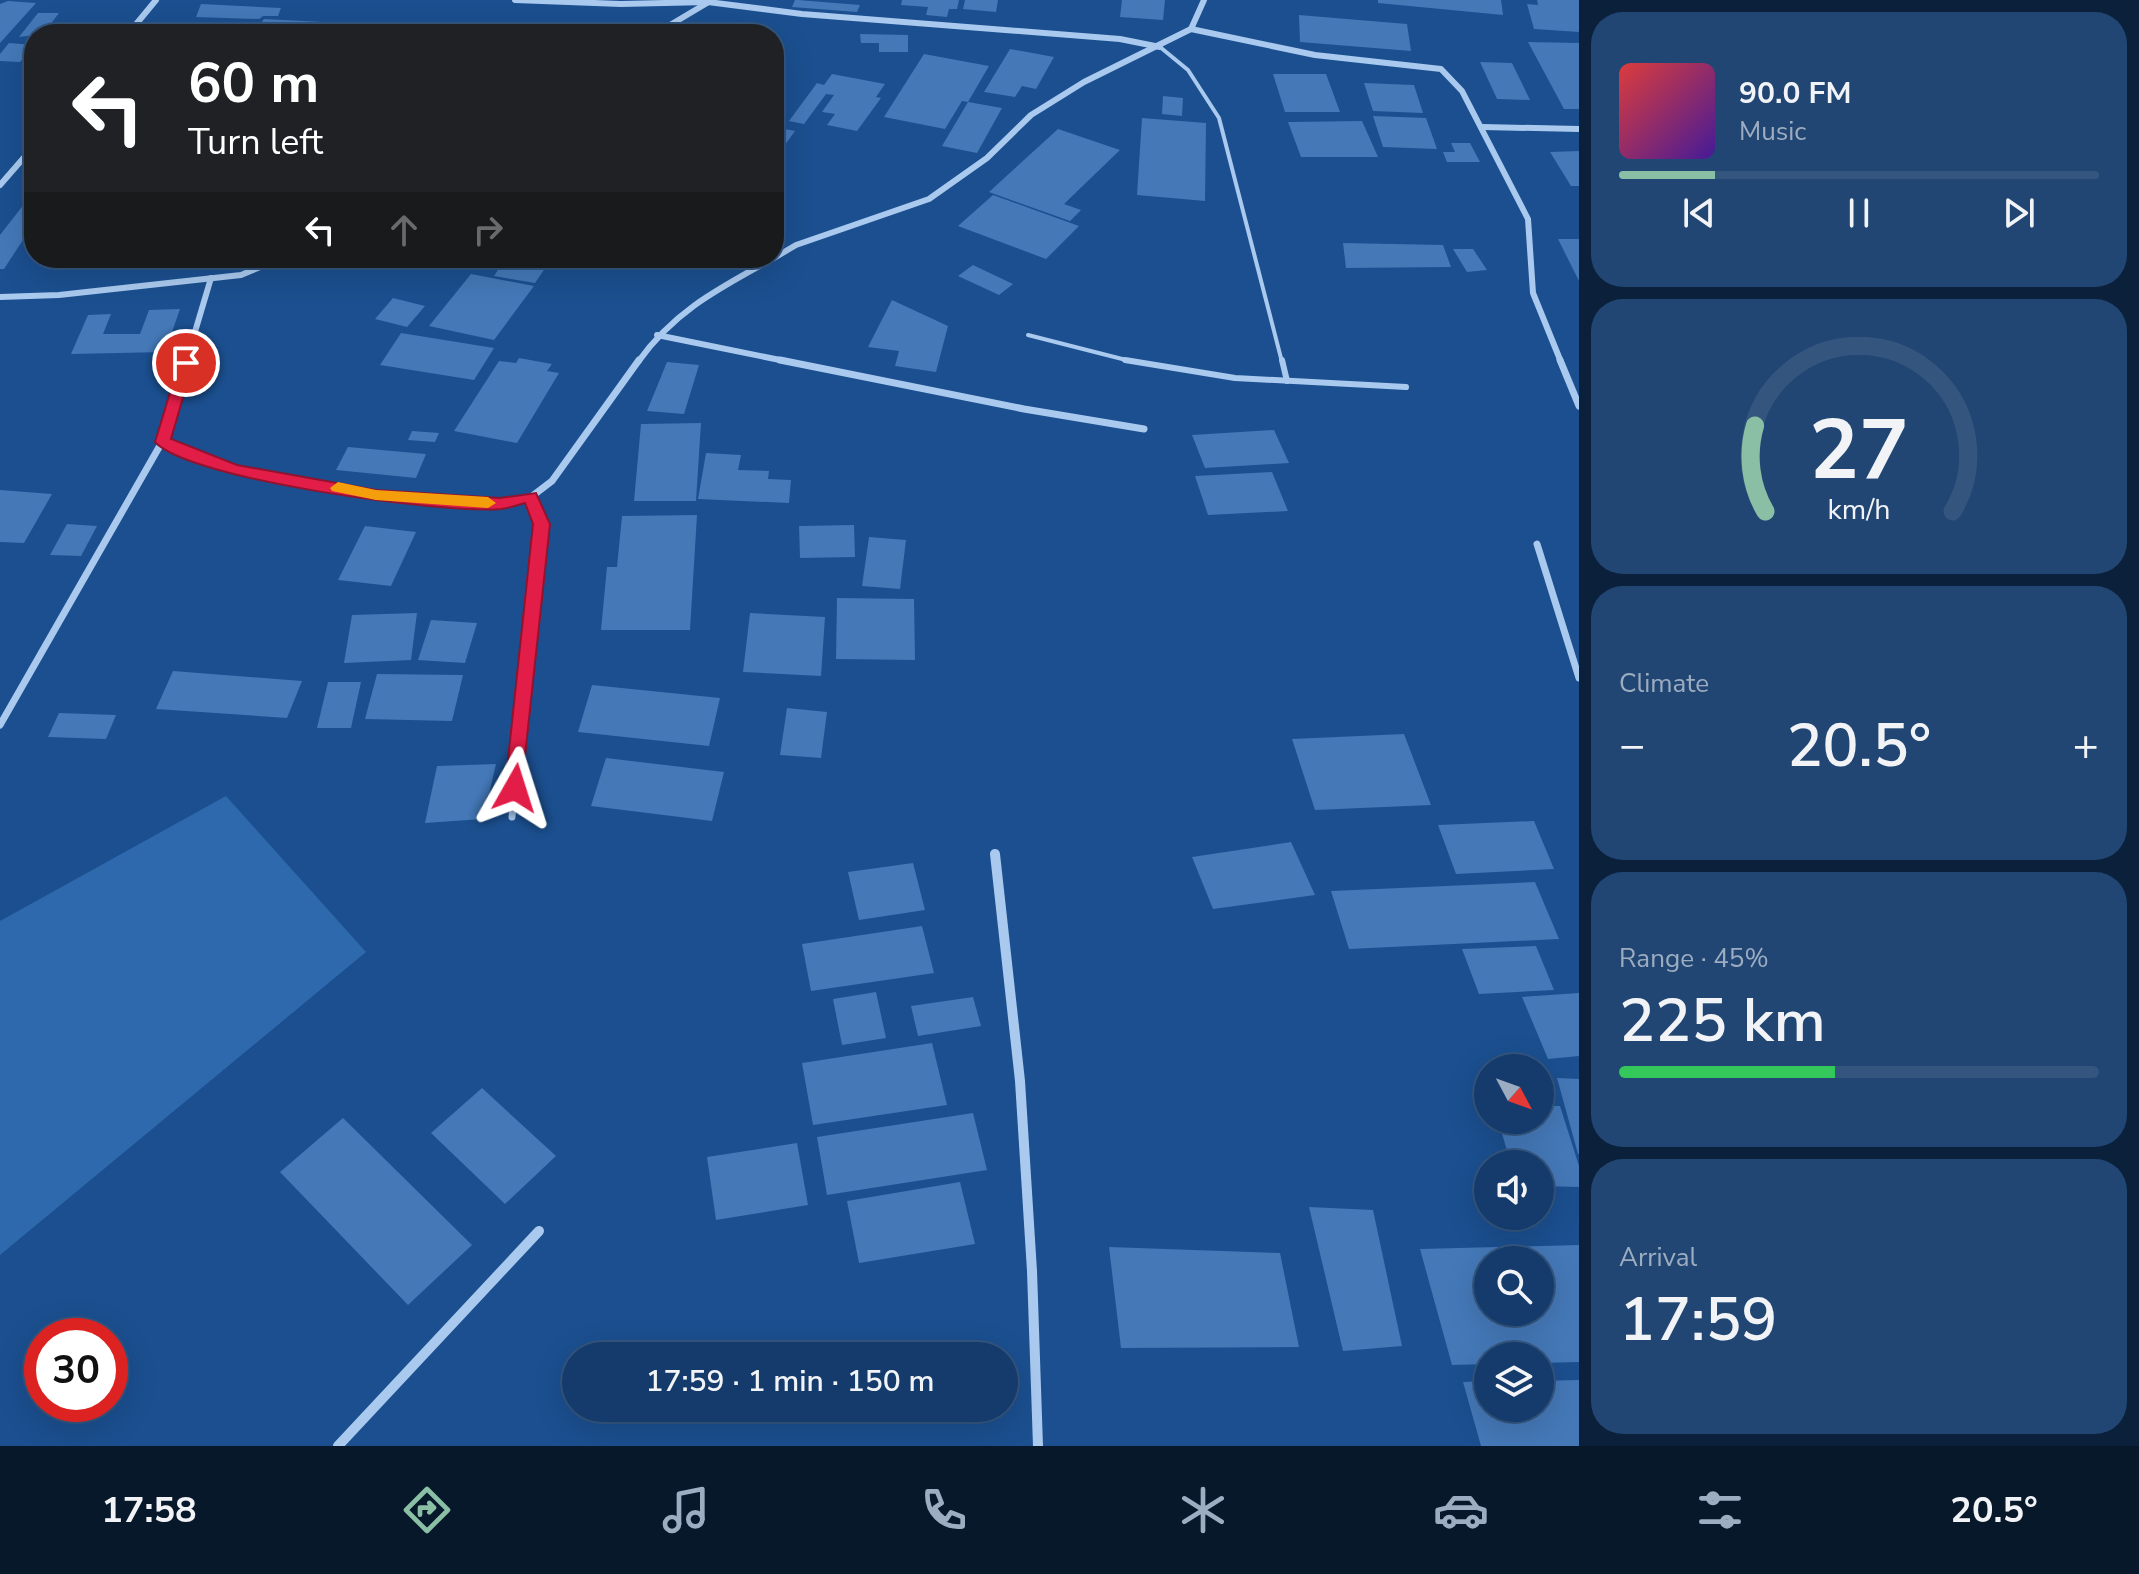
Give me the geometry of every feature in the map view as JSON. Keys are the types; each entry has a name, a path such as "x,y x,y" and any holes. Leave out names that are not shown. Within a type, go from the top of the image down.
{"street":[{"path":"136,24 156,0"},
{"path":"515,0 621,4 710,1 817,15 1120,39 1160,47"},
{"path":"784,252 796,245 929,199 987,158 1031,115 1084,82 1191,29 1204,0"},
{"path":"672,24 710,1"},
{"path":"1191,29 1315,55 1441,69 1462,91 1483,127 1528,219 1533,293 1579,406"},
{"path":"1483,127 1579,129"},
{"path":"0,185 24,157"},
{"path":"0,297 59,295 241,275 258,268"},
{"path":"162,442 234,470 376,495 500,503 531,497 552,481 657,335 701,298 756,268"},
{"path":"0,725 162,442 211,278"},
{"path":"657,335 1024,409 1144,429"},
{"path":"512,817 541,524 531,497"},
{"path":"1537,544 1579,678"},
{"path":"995,854 1020,1081 1032,1271 1038,1446"},
{"path":"338,1446 539,1231"}],"lane":[{"path":"1160,47 1188,70 1219,118 1287,381"},
{"path":"1028,335 1096,354 1180,371 1287,381 1406,387"}],"shaded area":[{"path":"226,796 366,952 0,1255 0,921"}],"building":[{"path":"795,0 860,5 857,12 792,7"},
{"path":"902,0 959,0 957,9 949,9 947,17 926,15 928,7 901,5"},
{"path":"965,0 998,0 996,12 963,9"},
{"path":"1122,0 1165,0 1163,20 1120,17"},
{"path":"1378,0 1501,0 1503,15 1378,3"},
{"path":"1537,0 1579,0 1579,32 1534,29 1527,4 1538,5"},
{"path":"8,1 36,3 0,43 0,4"},
{"path":"201,4 281,8 278,16 259,19 196,17"},
{"path":"38,13 59,13 51,24 29,24"},
{"path":"1299,15 1407,24 1411,51 1300,42"},
{"path":"264,19 323,22 322,24 260,24"},
{"path":"860,34 908,35 908,52 879,52 879,43 861,43"},
{"path":"1528,42 1579,43 1579,109 1564,109"},
{"path":"9,43 24,44 24,58 20,62 0,61 0,54"},
{"path":"1010,49 1054,57 1036,89 1022,86 1015,97 984,92"},
{"path":"924,54 989,66 968,102 962,101 945,129 884,117"},
{"path":"1480,62 1512,63 1530,100 1497,99"},
{"path":"832,74 885,84 876,97 881,98 857,131 827,125 835,114 822,112 834,95 826,94 804,124 789,121 817,83 824,85"},
{"path":"1273,74 1326,74 1340,112 1285,112"},
{"path":"1364,83 1414,85 1423,113 1373,111"},
{"path":"1163,96 1183,98 1182,116 1162,114"},
{"path":"968,102 1002,108 977,153 942,146"},
{"path":"1373,116 1426,118 1437,149 1383,147"},
{"path":"1142,118 1206,123 1205,201 1137,195"},
{"path":"1362,121 1378,157 1301,157 1288,122"},
{"path":"784,129 795,131 784,146"},
{"path":"1058,129 1120,150 1064,204 1081,210 1070,221 989,192"},
{"path":"1451,143 1470,143 1480,162 1447,162 1443,152 1455,152"},
{"path":"1579,151 1579,186 1571,186 1550,152"},
{"path":"993,195 1079,226 1046,259 958,226"},
{"path":"24,204 24,238 4,269 0,269 0,235"},
{"path":"1558,239 1579,239 1579,281"},
{"path":"1343,243 1443,245 1451,267 1346,268"},
{"path":"1453,249 1473,249 1487,270 1467,272"},
{"path":"973,265 1013,284 999,295 958,276"},
{"path":"499,268 545,268 535,283 494,276"},
{"path":"471,274 534,286 494,340 429,326"},
{"path":"393,298 425,306 407,327 375,319"},
{"path":"892,300 948,326 936,372 895,366 899,351 868,347"},
{"path":"180,309 165,352 71,354 88,315 111,314 103,334 140,334 149,310"},
{"path":"401,333 494,348 474,380 380,365"},
{"path":"519,358 552,364 547,371 559,373 517,443 454,431 499,361 516,363"},
{"path":"667,362 699,365 684,414 647,411"},
{"path":"701,423 696,501 634,501 641,424"},
{"path":"1274,430 1289,463 1205,468 1192,435"},
{"path":"412,431 439,433 435,442 408,440"},
{"path":"348,447 426,454 416,478 336,470"},
{"path":"706,453 741,455 738,470 769,471 768,479 791,480 789,503 698,499"},
{"path":"1272,472 1288,511 1208,515 1195,476"},
{"path":"0,490 52,494 24,543 0,542"},
{"path":"697,515 690,630 601,630 607,567 617,567 622,516"},
{"path":"67,524 97,526 81,556 50,555"},
{"path":"854,525 855,557 800,558 799,526"},
{"path":"365,526 416,532 391,586 338,580"},
{"path":"869,537 906,540 900,589 862,586"},
{"path":"837,598 914,599 915,660 836,659"},
{"path":"417,613 411,660 344,663 352,615"},
{"path":"750,613 825,617 821,676 743,672"},
{"path":"431,620 477,623 465,663 418,660"},
{"path":"173,671 302,681 287,718 156,709"},
{"path":"377,674 463,675 452,721 365,719"},
{"path":"328,682 361,682 351,728 317,728"},
{"path":"592,685 720,698 709,746 578,732"},
{"path":"787,708 827,712 821,758 780,755"},
{"path":"59,713 116,715 106,739 48,737"},
{"path":"1404,734 1431,805 1315,810 1292,739"},
{"path":"606,758 724,772 712,821 591,806"},
{"path":"496,764 483,819 425,823 437,766"},
{"path":"1534,821 1554,869 1456,874 1438,825"},
{"path":"1291,842 1315,895 1213,909 1192,857"},
{"path":"913,863 925,910 859,920 848,872"},
{"path":"1535,882 1559,939 1349,949 1331,891"},
{"path":"922,926 934,973 811,991 802,944"},
{"path":"1536,946 1554,990 1479,994 1462,949"},
{"path":"876,992 886,1038 842,1045 833,999"},
{"path":"1579,993 1579,1056 1554,1058 1554,1054 1546,1054 1522,997"},
{"path":"973,997 981,1026 918,1036 911,1006"},
{"path":"932,1043 947,1105 813,1125 802,1063"},
{"path":"1557,1078 1579,1079 1579,1154 1578,1154"},
{"path":"482,1088 556,1156 505,1204 431,1133"},
{"path":"1554,1106 1560,1106 1579,1166 1579,1187 1554,1186 1554,1150 1507,1150 1502,1134 1554,1134"},
{"path":"973,1113 987,1170 827,1195 817,1137"},
{"path":"343,1118 472,1245 408,1305 280,1172"},
{"path":"797,1143 808,1205 716,1220 707,1157"},
{"path":"960,1182 975,1244 859,1263 847,1201"},
{"path":"1309,1207 1373,1210 1402,1346 1343,1351"},
{"path":"1579,1245 1579,1362 1554,1363 1554,1342 1474,1342 1474,1364 1452,1365 1420,1249 1474,1248 1474,1326 1554,1326 1554,1246 1539,1246"},
{"path":"1109,1247 1280,1253 1299,1347 1121,1348"},
{"path":"1579,1380 1579,1446 1481,1446 1474,1422 1554,1422 1554,1381"},
{"path":"1463,1382 1474,1382 1474,1421"}],"slow traffic":[{"path":"338,488 376,495 488,503"}],"route":[{"path":"186,363 162,442 184,451 234,470 376,495 500,503 531,497 541,524 515,788"}]}
